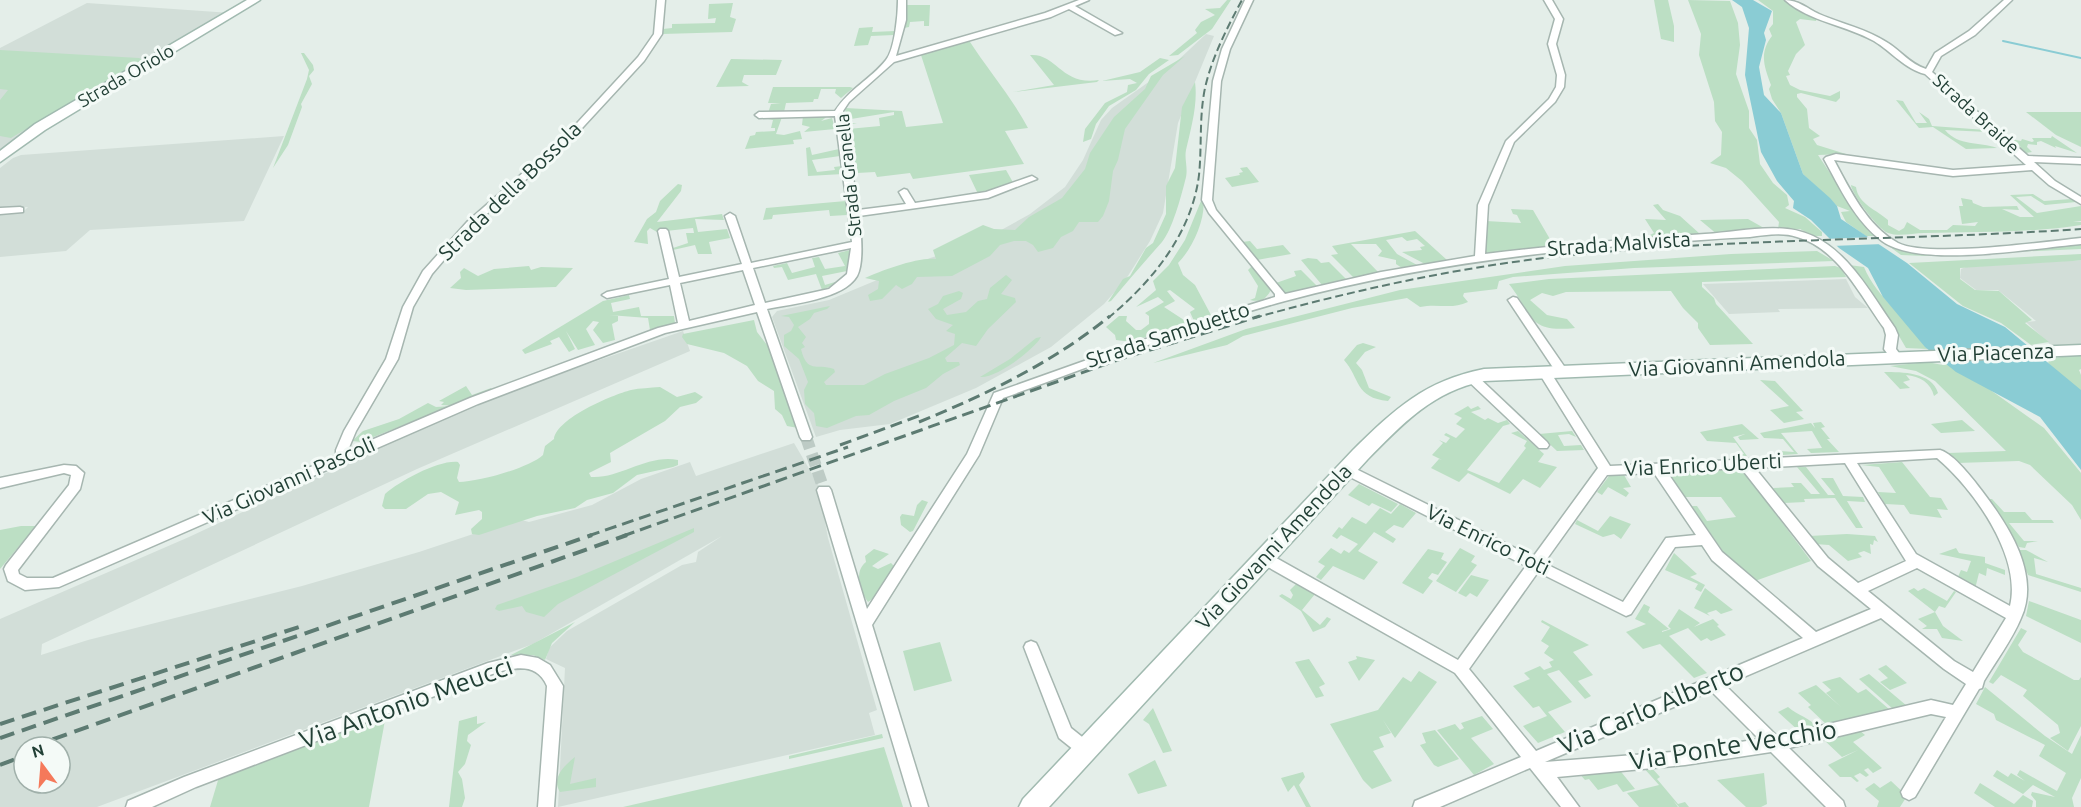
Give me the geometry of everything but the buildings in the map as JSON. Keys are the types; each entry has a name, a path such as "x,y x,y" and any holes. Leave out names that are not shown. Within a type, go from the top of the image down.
{"main road":[{"name":"Strada Oriolo","path":"0,158 29,134 67,110 255,0"},
{"name":"Via Piacenza","path":"1904,357 2081,350"},
{"name":"Via Giovanni Amendola","path":"1032,807 1347,470 1413,403 1441,386 1471,377 1904,357"}],"street":[{"name":"Strada della Bossola","path":"342,457 342,450 350,431 392,359 408,307 427,273 470,224 568,137 641,59 658,34 661,0"},
{"path":"891,60 902,20 902,0"},
{"path":"891,60 1071,7 1085,0"},
{"name":"Strada Sambuetto","path":"864,626 973,455 998,396 1173,332 1280,299 1280,294 1212,211 1207,200 1217,81 1226,49 1249,0"},
{"path":"1480,257 1483,205 1510,141 1552,100 1560,87 1561,75 1552,44 1559,19 1548,0"},
{"path":"1789,0 1827,22 1881,42 1908,65 1928,72"},
{"name":"Strada Braide","path":"2008,0 1972,33 1938,54 1928,72 2052,183 2081,201"},
{"path":"1071,7 1118,33"},
{"name":"Strada Granella","path":"763,308 833,291 852,275 857,244 839,113 844,102 891,60"},
{"path":"759,115 839,113"},
{"path":"2035,167 1953,173 1831,157 1829,159 1857,208 1895,246 1908,250 1954,251 2081,241"},
{"path":"2027,159 2081,161"},
{"path":"854,214 995,193 1032,179"},
{"path":"904,192 912,206"},
{"path":"0,211 20,210"},
{"path":"730,216 806,437"},
{"path":"663,231 684,325"},
{"name":"Strada Malvista","path":"1280,299 1389,274 1480,257 1586,244 1797,233 1817,242 1851,276 1889,328 1892,335 1890,349 1904,357"},
{"path":"607,296 857,244"},
{"path":"1513,300 1606,470"},
{"name":"Via Giovanni Pascoli","path":"0,483 64,469 78,473 75,486 11,569 13,578 18,581 43,585 102,564 474,401 640,338 684,325 763,308"},
{"path":"1471,377 1543,445"},
{"name":"Via Enrico Uberti","path":"1460,669 1600,473 1606,470 1940,454 1978,496 2014,556 2020,576 2021,593 2015,616"},
{"path":"1848,458 1906,553 1916,562 2015,616 1977,683 1909,792"},
{"path":"1744,463 1816,555 1949,665 1977,683"},
{"path":"1657,468 1721,560 1814,639"},
{"name":"Via Enrico Toti","path":"1347,470 1629,610 1668,544 1706,540"},
{"path":"824,490 920,807"},
{"path":"1264,558 1460,669 1571,807"},
{"path":"1857,590 1916,562"},
{"name":"Via Carlo Alberto","path":"1421,807 1536,765 1713,682 1882,610"},
{"path":"1031,647 1065,733 1085,749"},
{"name":"Via Antonio Meucci","path":"135,807 211,774 486,669 517,660 533,662 546,669 555,686 546,807"},
{"path":"1949,665 1974,671 1985,668"},
{"path":"1713,682 1837,807"},
{"name":"Via Ponte Vecchio","path":"1536,765 1685,758 1774,744 1931,707 1946,709 1957,715"}],"shaded area":[{"path":"87,3 231,13 13,140 0,152 0,48"},
{"path":"1206,34 1214,36 1178,123 1163,213 1150,241 1126,279 1104,304 1051,347 976,388 890,424 840,430 816,437 772,317 777,311 829,300 930,258 976,244 1030,214 1065,187 1083,160 1101,120 1112,108 1174,64"},
{"path":"284,136 244,221 90,230 66,251 0,257 0,213 23,212 28,207 0,208 0,168 13,158 21,155"},
{"path":"2081,260 2081,345 2052,346 2026,322 2036,321 1998,290 1976,290 1960,278 1961,269 1966,267"},
{"path":"1846,279 1855,297 1868,308 1778,309 1780,312 1729,314 1703,284"},
{"path":"683,331 690,351 417,469 42,644 41,655 88,640 302,586 419,552 518,519 529,522 592,505 641,479 690,462 696,476 794,443 818,484 828,538 877,710 869,713 875,735 558,807 565,668 546,659 549,648 567,631 682,565 696,562 698,552 722,536 533,644 97,807 0,807 0,619 189,537 476,403"}],"green space":[{"path":"1227,0 1231,0 1212,29 1178,55 1169,56 1197,33 1195,30 1201,22 1215,15 1205,9 1220,8"},
{"path":"1654,0 1668,0 1674,26 1674,42 1661,39"},
{"path":"1688,0 1730,1 1738,23 1740,45 1736,74 1749,111 1749,128 1757,140 1760,164 1773,183 1787,195 1789,205 1785,208 1805,217 1822,232 1822,236 1814,236 1800,229 1778,229 1779,222 1742,181 1726,168 1710,163 1721,155 1722,132 1715,121 1714,102 1699,55 1701,34"},
{"path":"1758,0 1786,0 1817,18 1816,21 1800,19 1796,22 1805,45 1796,54 1788,71 1790,75 1786,76 1790,85 1800,90 1830,96 1840,91 1840,98 1836,102 1801,93 1797,94 1797,97 1807,109 1809,128 1820,136 1813,139 1817,145 1846,154 1818,155 1846,197 1877,236 1866,236 1846,222 1841,212 1850,211 1837,206 1803,174 1781,113 1769,89 1771,85 1764,54 1772,36 1769,29 1773,24 1773,11"},
{"path":"733,3 730,17 736,19 732,32 662,34 663,29 672,28 672,24 715,23 716,18 708,19 709,4"},
{"path":"904,5 930,5 929,26 924,26 924,21 910,22 909,27 904,28"},
{"path":"873,27 872,32 896,31 894,35 871,36 868,45 854,46 859,28"},
{"path":"968,39 1028,128 1005,131 1024,164 913,179 910,173 877,177 875,172 857,173 848,129 880,126 879,118 894,115 894,112 851,119 851,123 857,123 847,125 845,108 902,111 906,127 943,123 920,52"},
{"path":"0,50 143,60 11,138 0,136 0,100 8,90 0,89"},
{"path":"301,53 304,53 313,65 314,70 309,76 312,84 301,104 302,107 288,145 273,168 307,79 309,70"},
{"path":"1030,55 1047,59 1076,78 1086,81 1099,80 1013,92 1054,85"},
{"path":"1185,56 1163,75 1125,129 1113,171 1109,201 1098,222 1079,222 1073,231 1061,237 1053,248 1038,252 1026,241 1014,241 1000,245 990,256 952,276 917,277 912,284 902,289 896,285 882,299 870,301 868,295 878,289 879,281 865,278 909,262 936,259 933,250 983,225 994,229 1015,230 1029,217 1062,198 1085,169 1090,153 1114,117 1145,89 1151,76"},
{"path":"1160,58 1169,60 1149,74 1136,90 1109,106 1096,124 1091,139 1083,142 1085,129 1105,103 1127,92 1128,85 1137,83 1130,79 1102,81 1140,72"},
{"path":"731,59 782,60 776,75 744,75 742,82 749,86 716,87"},
{"path":"1195,82 1195,107 1186,154 1186,177 1173,222 1162,242 1108,302 1123,279 1130,276 1146,248 1153,243 1166,214 1166,186 1175,168 1182,107"},
{"path":"773,87 853,88 841,98 835,93 836,89 821,89 818,99 814,99 813,102 786,103 784,112 795,112 768,113 771,104 781,103 768,103"},
{"path":"1896,100 1903,101 1916,123 1927,123 1919,112 1929,119 1932,126 1986,130 1988,132 1945,130 1956,139 1997,148 1966,149 1933,127 1919,128"},
{"path":"2026,112 2081,112 2081,147 2056,135"},
{"path":"803,116 828,116 821,121 832,118 835,129 804,132 810,127 802,125"},
{"path":"769,117 782,117 776,134 784,135 800,131 802,139 793,140 794,144 745,149 750,136 755,135 756,132 775,131 775,128 771,128 773,120 768,119"},
{"path":"2052,136 2077,153 2055,146 2056,148 2041,141 2037,142 2037,145 2028,144 2027,147 2032,152 2026,153 2019,149 2021,147 2010,142 2011,139 2021,141 2022,139 2032,142 2034,141 2032,138 2051,138"},
{"path":"810,147 812,155 839,149 840,156 812,160 817,172 835,170 834,167 842,166 843,174 808,176 806,148"},
{"path":"1247,167 1259,182 1232,187 1225,178 1240,175 1239,173 1243,172 1240,168"},
{"path":"1006,170 1015,186 978,194 969,175"},
{"path":"678,184 682,185 681,191 657,222 722,214 724,220 695,219 698,232 727,229 730,238 709,242 712,254 698,254 695,245 673,250 673,248 688,243 686,233 694,233 693,228 657,232 650,228 647,231 648,244 634,242 647,219 656,212 660,201"},
{"path":"1851,185 1856,187 1857,193 1864,202 1888,220 1888,225 1899,231 1907,222 1920,230 1947,230 1953,225 1975,226 1978,222 1962,224 1959,206 1963,206 1961,198 1972,200 1973,203 1983,207 2017,206 2019,210 2002,209 2020,217 2034,217 2010,195 2033,194 2044,201 2071,199 2076,202 2045,205 2031,196 2016,197 2037,213 2081,206 2081,221 2073,222 2081,222 2081,225 2023,231 1892,234 1883,230 1871,218"},
{"path":"1203,196 1203,213 1198,232 1178,263 1183,275 1195,285 1211,315 1194,321 1190,312 1195,309 1170,290 1167,291 1175,301 1164,307 1187,322 1132,342 1116,340 1115,335 1106,327 1119,316 1127,316 1126,321 1136,330 1141,330 1149,324 1149,316 1145,313 1164,302 1158,297 1136,307 1156,290 1153,281 1169,265 1185,240"},
{"path":"846,201 847,215 830,216 829,210 773,215 772,219 763,220 766,208"},
{"path":"1658,204 1663,210 1680,216 1700,234 1646,237 1654,233 1645,219 1666,220 1653,205"},
{"path":"1511,209 1533,210 1554,246 1484,253 1486,221 1521,223"},
{"path":"1748,219 1771,232 1718,235 1700,220"},
{"path":"1415,231 1447,260 1425,264 1402,252 1422,250 1420,247 1425,246 1417,239 1407,241 1402,237 1386,240 1397,254 1417,265 1402,268 1396,264 1396,260 1378,256 1382,251 1376,244 1351,244 1379,273 1354,278 1331,255 1338,254 1332,246"},
{"path":"1250,241 1257,249 1283,245 1291,254 1257,260 1242,242"},
{"path":"1886,244 1922,254 2070,244 2081,244 2081,249 1925,256 1901,255"},
{"path":"850,250 847,271 822,276 825,285 835,282 836,284 822,290 816,274 788,280 782,267 774,268 773,266 787,263 792,273 815,267 812,258 819,257 825,269 845,266 838,253"},
{"path":"1817,251 1834,261 1634,268 1513,277 1499,281 1497,289 1464,293 1463,296 1468,302 1462,304 1420,307 1407,298 1352,308 1243,336 1227,345 1153,363 1246,329 1400,290 1565,266 1731,254"},
{"path":"2081,254 2081,260 2073,261 1960,268 1960,279 1975,290 1999,291 2032,320 2025,323 2049,342 2031,345 2001,323 1963,306 1909,263"},
{"path":"1317,259 1321,263 1329,262 1347,280 1322,285 1301,260"},
{"path":"1849,265 1864,267 1877,289 1928,349 1906,348 1888,317"},
{"path":"529,266 531,270 541,267 573,268 556,287 466,290 450,288 461,278 460,272 464,268 478,276 494,269"},
{"path":"1835,266 1841,268 1846,277 1702,282 1702,287 1753,344 1710,345 1698,328 1698,323 1671,291 1566,292 1553,296 1542,293 1530,300 1547,315 1567,319 1575,328 1548,328 1533,320 1509,284 1549,279"},
{"path":"1251,267 1256,269 1272,288 1261,300 1250,300 1255,298 1258,286 1248,270"},
{"path":"1301,270 1317,286 1285,294 1276,283 1296,276 1294,271"},
{"path":"1006,275 1012,280 1001,294 1015,298 1016,302 988,329 976,346 962,343 945,358 947,362 959,362 960,365 943,374 926,388 894,401 869,415 856,416 827,428 816,426 814,413 805,404 804,390 808,382 799,359 784,346 784,335 791,331 794,325 789,317 781,316 830,306 814,313 810,319 798,327 806,337 802,343 805,347 801,349 803,357 809,365 834,369 835,372 824,382 826,385 864,385 954,345 955,334 946,331 953,325 936,319 928,309 938,304 943,296 959,291 963,293 961,299 943,309 947,315 966,312 978,301 987,299 990,288"},
{"path":"629,295 630,299 611,303 613,312 639,307 641,316 674,316 675,323 650,330 648,318 609,315 618,316 618,321 612,324 615,340 603,343 593,330 599,322 593,321 586,329 595,345 578,350 566,331 575,349 569,352 559,337 550,341 552,344 525,354 522,350 603,301"},
{"path":"754,320 757,332 771,350 798,428 787,426 782,415 775,409 774,391 758,381 747,366 724,353 687,344 682,337 683,334"},
{"path":"1041,337 1014,363 995,373 980,377 1010,359 1036,338"},
{"path":"1363,343 1376,347 1365,352 1356,363 1362,370 1369,388 1391,397 1388,401 1369,396 1344,360 1357,345"},
{"path":"2081,355 2081,369 2079,370 2081,412 2048,362 2052,358"},
{"path":"1927,362 1943,365 1951,362 2044,428 2081,473 2081,520 2072,505 2030,465 2019,461 1957,463 1948,453 2006,451 1935,381 1916,371 1890,366"},
{"path":"1884,372 1907,373 1923,377 1935,386 1938,393 1934,396 1924,381 1906,375 1910,380 1903,382 1910,388 1900,389"},
{"path":"1760,380 1775,381 1803,411 1796,412 1804,419 1784,423 1770,410 1789,406"},
{"path":"466,386 472,395 491,388 492,390 456,406 441,405 444,402 439,401"},
{"path":"660,387 677,397 695,392 703,397 696,403 680,407 665,421 610,453 611,462 589,473 591,477 602,477 655,460 678,460 678,465 637,475 613,493 587,500 575,508 537,516 479,535 472,534 471,529 482,519 482,512 479,510 455,515 459,502 441,492 428,494 406,509 385,509 382,506 385,494 420,472 440,464 458,462 460,465 457,478 459,482 490,477 527,465 543,455 545,446 554,439 557,431 565,423 586,409 631,390"},
{"path":"428,403 436,407 451,406 361,442 352,441 363,431 399,419"},
{"path":"1468,406 1471,409 1478,406 1481,409 1471,412 1485,420 1488,418 1498,423 1507,420 1510,424 1503,426 1467,470 1499,483 1526,448 1524,446 1527,441 1511,433 1518,431 1544,454 1538,462 1557,467 1540,488 1523,479 1510,494 1468,473 1459,482 1431,468 1439,459 1442,460 1432,455 1443,443 1439,440 1446,443 1450,438 1444,435 1446,433 1456,438 1465,429 1456,424 1462,418 1454,414"},
{"path":"1962,420 1975,431 1941,433 1931,424"},
{"path":"1821,422 1825,427 1821,428 1830,439 1827,439 1839,452 1811,453 1807,449 1822,448 1812,431 1781,433 1798,454 1783,455 1780,451 1794,452 1783,439 1764,438 1760,433 1811,423 1815,428 1813,423"},
{"path":"1742,424 1759,439 1740,440 1738,437 1745,434 1733,437 1747,456 1736,456 1744,454 1736,443 1707,441 1700,432"},
{"path":"1572,431 1576,437 1569,434 1558,435 1564,446 1581,445 1584,450 1557,451 1539,434"},
{"path":"1902,462 1930,497 1941,498 1948,510 1937,509 1942,518 1910,514 1904,505 1885,504 1878,492 1896,493 1879,467 1861,465"},
{"path":"1797,467 1806,467 1828,495 1835,495 1821,478 1833,478 1843,496 1863,497 1865,502 1847,501 1863,528 1856,528 1835,498 1804,499 1805,502 1784,503 1773,488 1794,487 1791,483 1801,483 1811,494 1820,494"},
{"path":"1730,469 1742,472 1751,481 1811,561 1755,581 1726,556 1692,506 1697,506 1707,521 1736,517 1721,497 1685,497 1668,472"},
{"path":"1624,475 1631,487 1623,488 1629,493 1626,497 1608,487 1602,495 1597,492 1609,476"},
{"path":"1359,484 1398,504 1391,512 1372,503 1369,506 1348,495"},
{"path":"1988,499 1992,499 2004,512 2025,512 2032,520 2052,520 2054,523 2009,523 2024,541 2038,541 2027,543 2025,548 2019,547"},
{"path":"922,500 928,502 913,531 910,532 901,525 900,517 902,514 914,516 917,505"},
{"path":"1400,504 1416,513 1403,528 1394,525 1385,532 1396,539 1393,543 1374,532 1358,551 1378,562 1364,580 1333,566 1321,580 1316,577 1325,566 1318,562 1331,548 1341,554 1344,550 1349,553 1358,544 1341,535 1337,539 1332,536 1339,527 1342,529 1352,517 1366,524 1380,508 1391,514"},
{"path":"1610,516 1631,524 1621,539 1614,534 1603,537 1575,524 1577,520 1598,531"},
{"path":"36,526 0,569 0,530"},
{"path":"694,528 694,532 558,604 544,617 526,612 522,606 499,611 495,609 497,605 577,577"},
{"path":"1847,534 1875,536 1878,542 1874,540 1873,545 1870,544 1871,554 1864,551 1858,553 1862,557 1848,561 1829,545 1815,544 1809,536"},
{"path":"1460,548 1475,556 1471,562 1477,565 1456,592 1436,581"},
{"path":"1956,548 1959,553 1985,557 1985,563 2005,570 2005,575 1987,568 1986,576 1979,573 1975,589 1957,579 1961,570 1967,572 1971,561 1939,554"},
{"path":"874,549 889,554 872,566 878,569 891,563 894,566 875,597 868,602 861,588 859,576 866,562 865,556"},
{"path":"1428,549 1444,553 1441,559 1447,562 1438,575 1432,573 1428,578 1433,581 1423,594 1402,583"},
{"path":"2018,550 2026,550 2048,562 2034,558 2036,574 2081,588 2081,592 2028,575"},
{"path":"1674,553 1697,574 1690,577 1705,585 1701,592 1695,589 1698,584 1665,570"},
{"path":"1471,575 1489,580 1477,597 1470,593 1466,597 1458,593"},
{"path":"1296,584 1315,594 1302,610 1320,625 1327,617 1331,619 1325,627 1313,632 1301,611 1279,596 1282,594 1291,599 1293,595 1290,590"},
{"path":"1705,588 1733,610 1721,614 1716,610 1707,613 1710,616 1694,608"},
{"path":"1914,588 1918,591 1924,588 1947,601 1954,591 1956,592 1945,608 1939,606 1935,612 1908,591"},
{"path":"2029,601 2081,620 2081,643 2026,616"},
{"path":"1644,604 1650,607 1648,612 1669,629 1662,632 1671,629 1668,626 1679,609 1700,623 1694,627 1713,619 1719,625 1717,626 1726,635 1711,641 1707,638 1701,641 1688,628 1669,636 1707,673 1694,678 1660,644 1643,649 1626,632 1646,624 1635,619"},
{"path":"1935,612 1943,626 1963,641 1942,638 1937,629 1922,629 1927,626 1918,619"},
{"path":"1542,620 1589,645 1573,652 1593,675 1578,681 1591,696 1585,699 1559,670 1547,674 1572,702 1548,712 1565,732 1538,743 1523,726 1547,716 1539,706 1533,708 1513,686 1530,679 1524,673 1540,666 1544,670 1552,667 1549,662 1554,660 1544,653 1549,646 1541,641 1550,627 1541,622"},
{"path":"575,622 552,643 545,660 533,655 511,655"},
{"path":"2021,628 2027,631 2018,645 2023,652 2074,680 2079,680 2081,677 2081,726 2068,751 2050,738 2060,733 2058,725 2023,696 2027,690 2001,675 1993,684 1989,682"},
{"path":"940,642 952,681 914,691 903,651"},
{"path":"1356,656 1375,660 1359,681 1348,662 1357,659"},
{"path":"1309,659 1325,684 1319,687 1324,696 1316,698 1295,662"},
{"path":"1886,665 1907,683 1890,690 1880,682 1888,678 1878,669"},
{"path":"1419,671 1437,682 1395,738 1383,720 1391,733 1379,737 1384,747 1373,751 1392,781 1372,789 1363,780 1330,724 1378,710 1403,677 1411,682"},
{"path":"1869,674 1907,706 1893,709 1859,679"},
{"path":"1840,677 1858,693 1866,689 1890,710 1827,725 1808,707 1811,705 1798,693 1816,685 1841,707 1826,693 1831,690 1822,682"},
{"path":"1985,687 2045,736 2072,754 2081,735 2081,778 2072,798 2074,807 2036,807 2032,792 2055,797 2033,785 2023,794 1993,776 1997,770 2008,777 2011,773 2025,781 2017,775 2020,770 2057,791 2066,773 2039,756 2045,745 1996,720 1994,714 1976,704"},
{"path":"1788,707 1811,721 1817,728 1800,732 1778,712"},
{"path":"1153,708 1172,751 1163,753 1149,724 1143,720"},
{"path":"386,715 369,807 210,807 219,777"},
{"path":"477,716 477,724 486,722 468,735 467,741 471,745 465,764 458,772 462,779 465,798 462,807 449,807 459,721"},
{"path":"1482,716 1493,729 1471,738 1494,764 1474,775 1437,730 1455,724 1460,730 1464,728 1461,723"},
{"path":"1435,730 1459,759 1438,767 1434,765 1420,745 1426,743 1422,733"},
{"path":"1859,730 1865,735 1853,742 1882,768 1873,773 1868,768 1864,770 1869,775 1866,777 1860,773 1854,776 1859,781 1857,782 1851,777 1840,777 1828,765 1858,750 1842,757 1823,739"},
{"path":"882,734 883,738 789,759 789,756"},
{"path":"884,747 903,807 623,807"},
{"path":"575,757 570,784 596,778 596,787 560,792 558,777 563,768"},
{"path":"1155,760 1167,786 1138,794 1128,774"},
{"path":"1642,766 1650,766 1660,777 1657,779 1678,804 1685,802 1689,807 1679,807 1673,800 1678,807 1639,807 1627,793 1659,785"},
{"path":"1618,768 1635,789 1623,792 1617,784 1598,790 1589,779 1585,780 1578,772"},
{"path":"1303,772 1305,777 1299,785 1311,807 1306,807 1294,785 1288,792 1281,778"},
{"path":"1764,773 1767,804 1761,807 1746,807 1717,780"},
{"path":"1891,781 1907,796 1900,807 1877,807 1879,801 1865,789 1874,783 1880,788"},
{"path":"1980,783 2014,804 2023,795 2033,801 2032,807 1995,807 1974,793"}],"water":[{"path":"1732,0 1753,0 1772,11 1764,33 1766,40 1759,67 1764,95 1781,113 1803,174 1837,206 1841,219 1907,263 1957,304 2005,327 2081,390 2081,470 2040,417 1956,372 1925,347 1883,297 1868,268 1839,248 1811,220 1793,208 1794,201 1777,181 1761,152 1745,75 1749,28 1742,7"}],"pier":[{"path":"1872,237 1883,244 1832,246 1825,239"}],"waterway":[{"path":"2003,41 2081,58"}],"tunnel":[{"path":"806,437 824,490"}],"railway":[{"path":"1108,318 1140,289 1154,272 1179,236 1188,217 1199,175 1205,88 1216,54 1242,0"},
{"path":"1254,318 1380,286 1549,257 1714,244 2081,229"},
{"path":"919,422 1042,363 1110,316"},
{"path":"623,536 1118,360 1260,316"},
{"path":"840,445 924,414"},
{"path":"588,536 848,447"},
{"path":"0,738 592,535"},
{"path":"65,735 627,535"},
{"path":"0,724 299,627"},
{"path":"0,765 12,760"}]}
